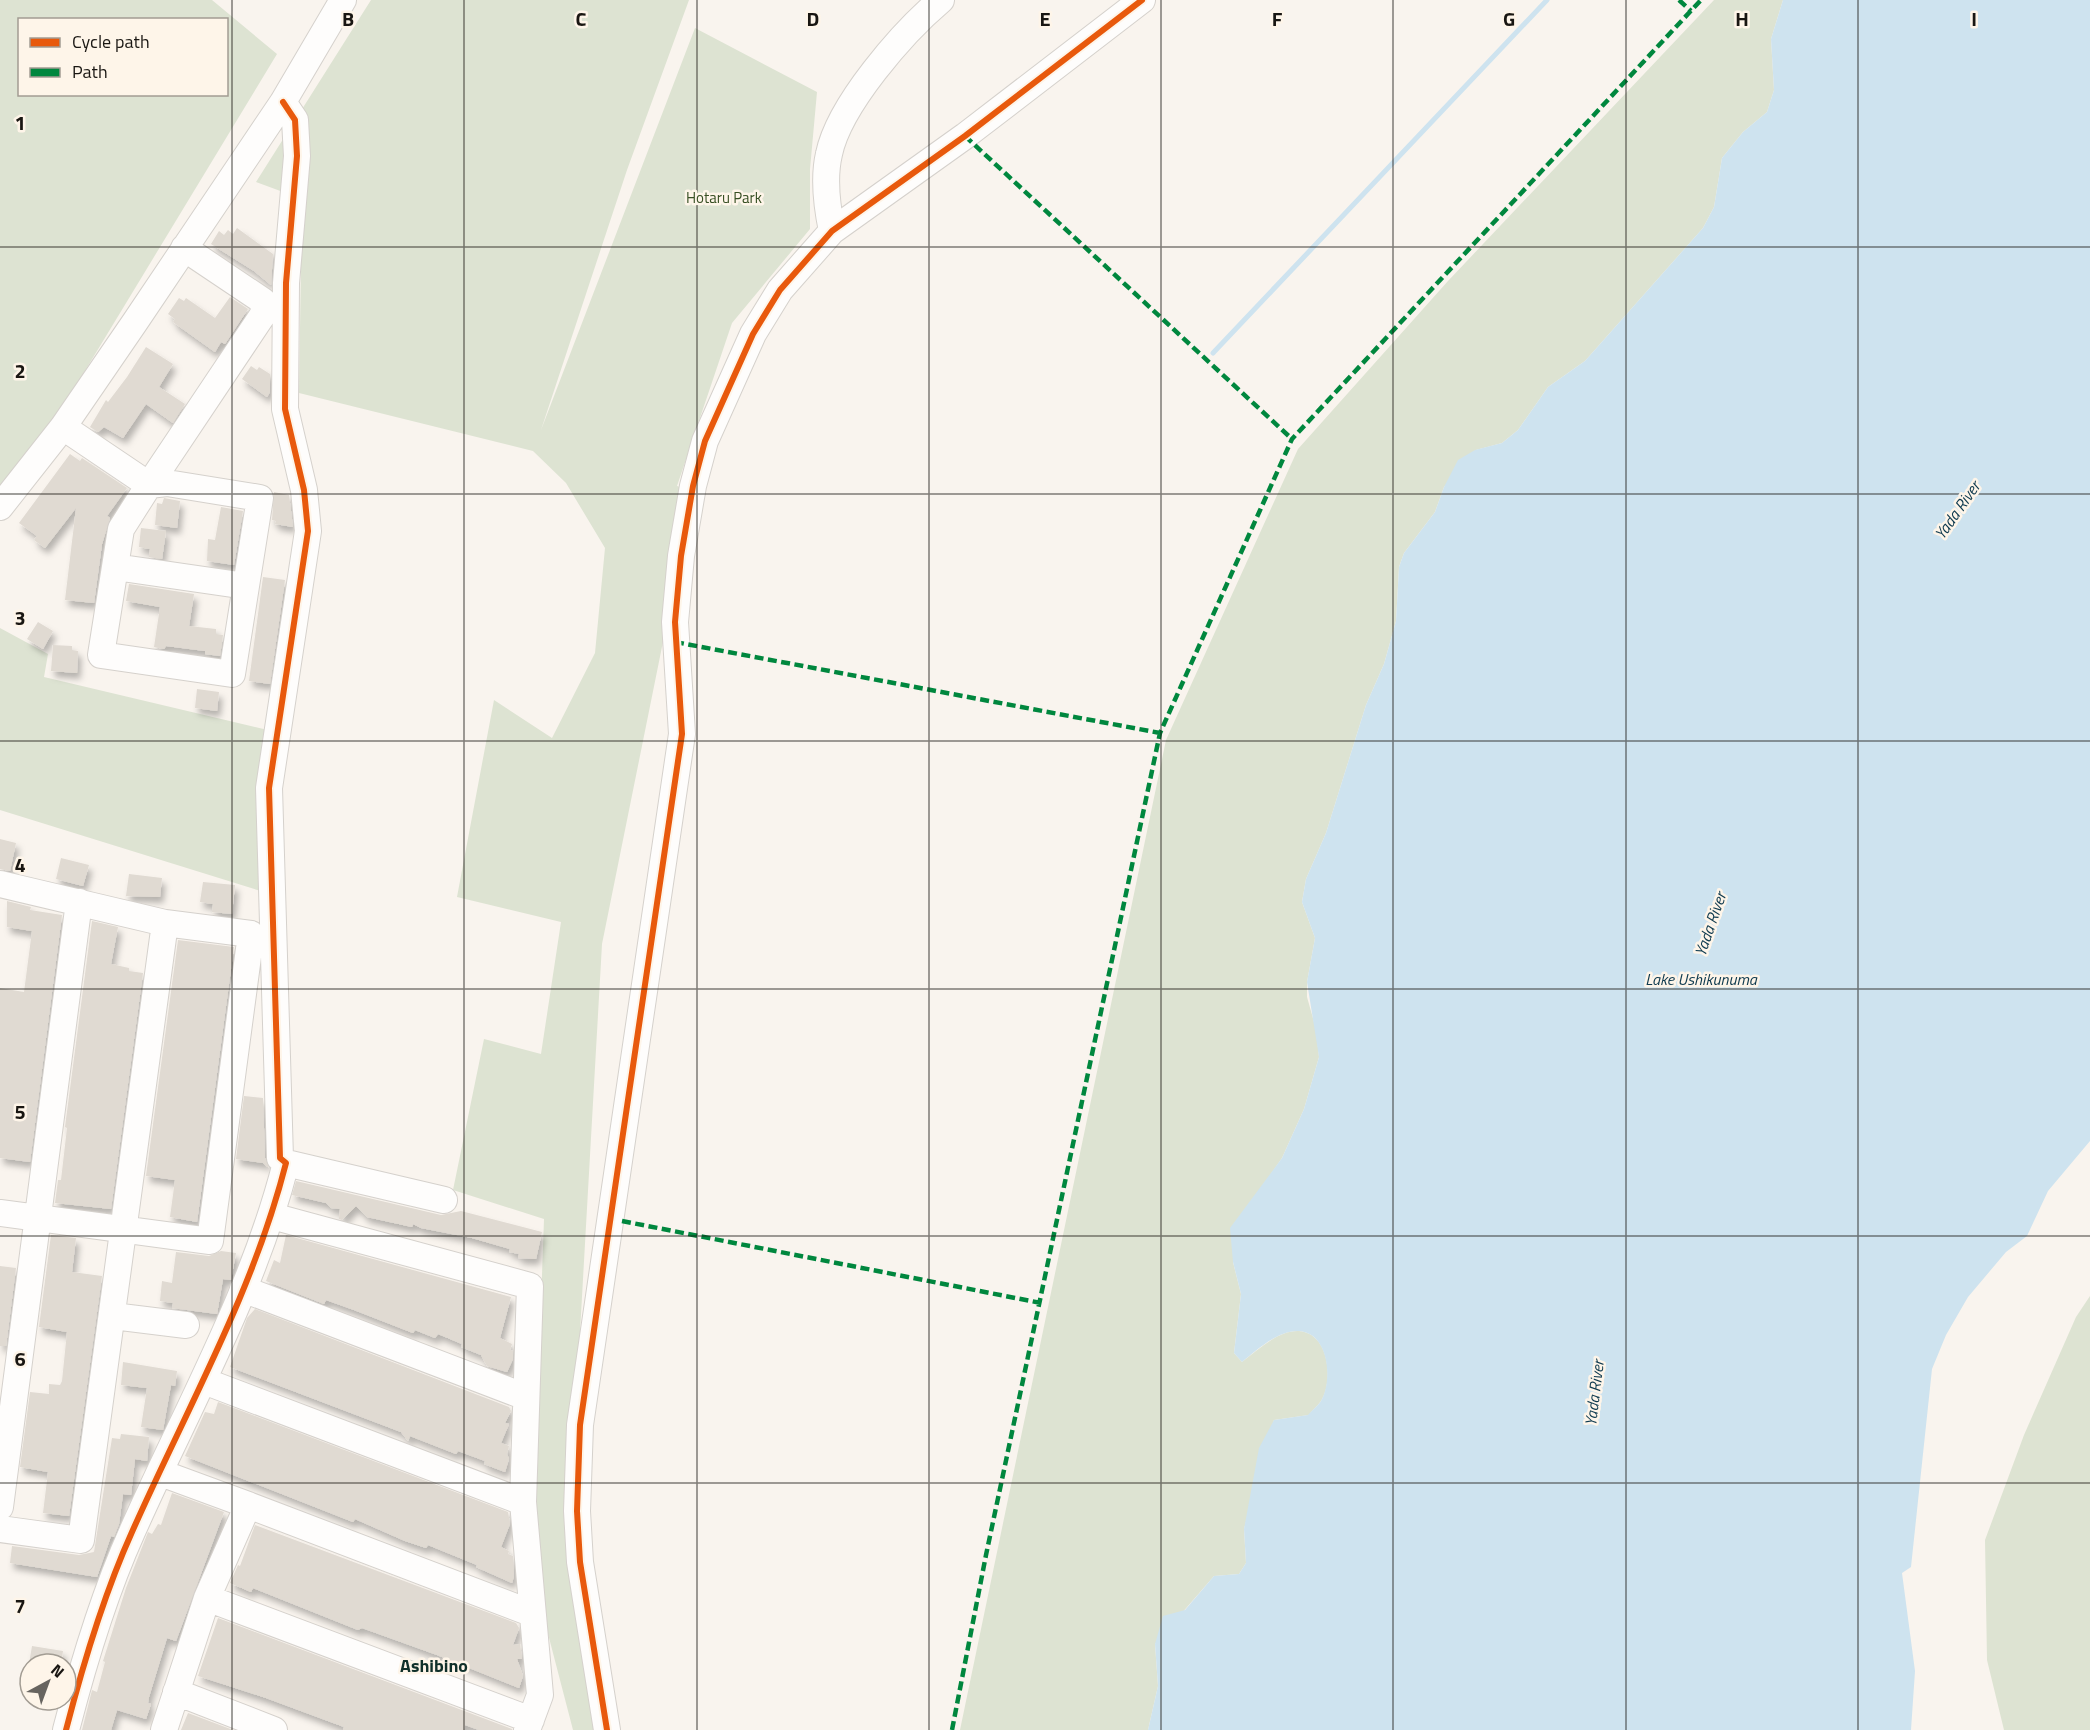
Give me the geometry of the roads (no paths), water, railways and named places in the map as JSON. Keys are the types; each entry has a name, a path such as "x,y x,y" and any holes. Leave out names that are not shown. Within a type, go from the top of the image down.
{"street":[{"path":"0,507 63,427 283,102 343,0"},
{"path":"832,231 827,206 828,157 840,121 888,55 938,1"},
{"path":"607,1730 586,1611 577,1511 580,1425 616,1219 630,1100 682,734 675,622 681,555 693,486 705,441 753,334 780,290 832,231 964,136 1137,1"},
{"path":"283,102 295,120 297,156 286,283 285,409 304,490 308,531 269,788 280,1158 286,1163 444,1200"},
{"path":"63,427 149,485 167,483 260,498 232,674 101,655 121,529 149,485 264,313 263,301 184,248"},
{"path":"115,567 246,586"},
{"path":"0,884 165,922 251,934 210,1241 0,1213"},
{"path":"0,1507 79,902"},
{"path":"0,1529 81,1540 165,922"},
{"path":"66,1730 78,1683 127,1543 204,1381 243,1289 272,1216 286,1163"},
{"path":"207,1598 529,1725 540,1695 523,1502 530,1286 272,1216"},
{"path":"243,1289 526,1397"},
{"path":"113,1316 186,1325"},
{"path":"204,1381 523,1502"},
{"path":"160,1473 531,1613"},
{"path":"164,1730 207,1598 248,1505"},
{"path":"176,1692 274,1730"}],"water":[{"name":"Lake Ushikunuma","path":"1783,0 2090,0 2090,1141 2048,1191 2027,1236 2006,1252 1968,1297 1946,1335 1932,1369 1911,1567 1902,1573 1915,1671 1911,1730 1148,1730 1158,1686 1155,1644 1163,1616 1185,1610 1214,1576 1239,1574 1246,1563 1244,1529 1259,1448 1274,1420 1308,1415 1320,1403 1325,1392 1326,1359 1317,1340 1309,1334 1299,1331 1283,1334 1268,1342 1242,1362 1234,1353 1241,1294 1233,1262 1230,1228 1282,1158 1304,1109 1319,1057 1307,982 1315,938 1302,902 1306,879 1326,833 1366,705 1384,664 1396,621 1399,567 1404,553 1435,512 1444,487 1458,460 1475,450 1502,443 1518,430 1548,387 1585,361 1703,228 1714,207 1722,158 1743,132 1767,112 1774,90 1771,39"}],"waterway":[{"path":"1213,353 1547,0"}],"district":[{"name":"Ashibino","path":"434,1665"}],"park label":[{"name":"Hotaru Park","path":"724,197"}],"water label":[{"name":"Yada River","path":"1957,510"},
{"name":"Yada River","path":"1710,924"},
{"name":"Yada River","path":"1594,1393"}]}
